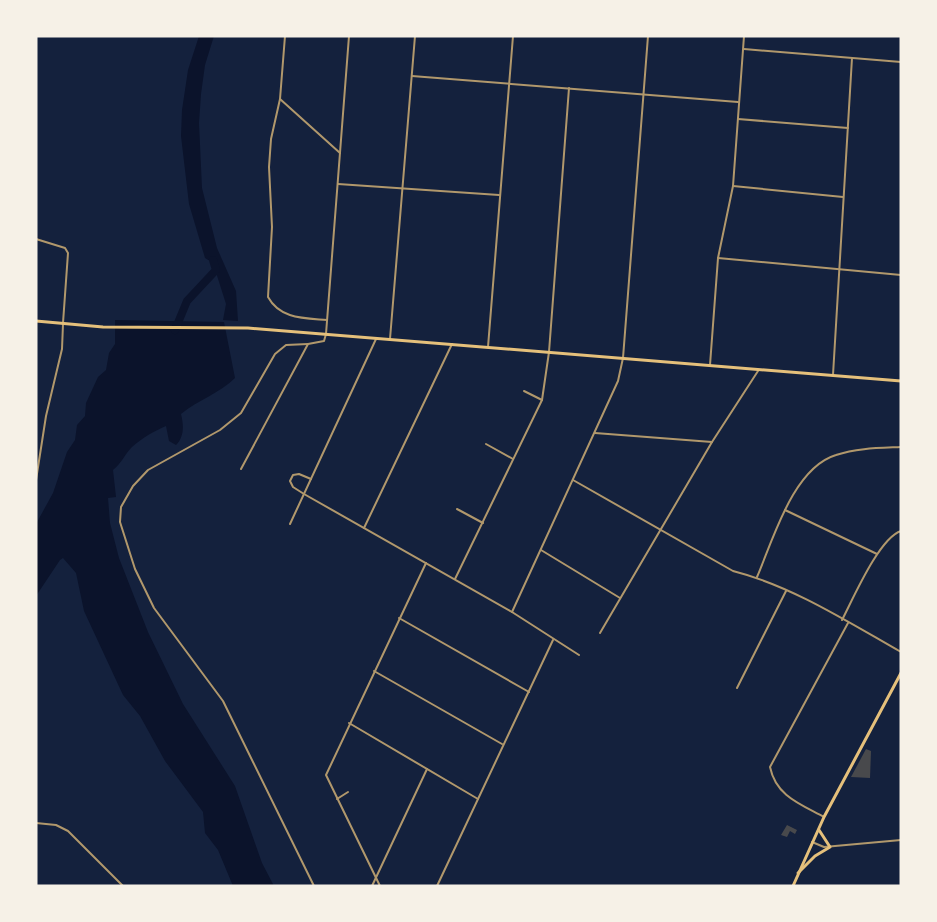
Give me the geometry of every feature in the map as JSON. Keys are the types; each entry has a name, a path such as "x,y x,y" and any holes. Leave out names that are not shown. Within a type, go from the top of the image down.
{"main road":[{"path":"36,321 103,327 248,328 901,381"},
{"path":"793,886 824,817 901,673"},
{"path":"797,875 808,862 830,847 820,835 819,828"}],"street":[{"path":"285,36 280,99 271,139 269,167 272,227 268,297 280,311 295,317 327,320"},
{"path":"314,886 224,701 154,608 135,569 120,522 121,507 133,486 148,470 220,430 241,413 275,354 286,345 324,341 349,36"},
{"path":"390,339 416,36"},
{"path":"488,347 513,36"},
{"path":"512,612 618,381 622,358 648,36"},
{"path":"710,365 718,258 733,186 744,36"},
{"path":"744,49 901,62"},
{"path":"833,375 852,58"},
{"path":"412,76 739,102"},
{"path":"455,579 542,400 549,352 569,88"},
{"path":"280,99 340,153"},
{"path":"738,119 848,128"},
{"path":"338,184 500,195"},
{"path":"733,186 844,197"},
{"path":"36,238 65,248 68,253 62,349 46,416 36,480"},
{"path":"718,258 901,275"},
{"path":"290,524 376,338"},
{"path":"242,469 308,344"},
{"path":"364,528 452,345"},
{"path":"600,633 712,442 759,369"},
{"path":"524,391 542,400"},
{"path":"595,433 712,442"},
{"path":"486,444 513,459"},
{"path":"757,577 785,510 800,482 817,466 833,455 857,450 901,447"},
{"path":"311,479 298,474 293,475 290,481 292,487 512,612 579,655"},
{"path":"573,480 733,571 757,577 901,652"},
{"path":"457,509 483,523"},
{"path":"785,510 878,555"},
{"path":"842,620 878,555 888,541 901,531"},
{"path":"541,550 620,598"},
{"path":"380,886 326,775 426,563"},
{"path":"737,688 786,591"},
{"path":"399,618 529,692"},
{"path":"824,817 783,794 775,783 770,767 849,623"},
{"path":"437,886 553,640"},
{"path":"374,671 503,744"},
{"path":"349,723 478,799"},
{"path":"372,886 427,769"},
{"path":"337,799 348,792"},
{"path":"36,823 56,825 68,831 123,886"},
{"path":"812,842 820,847 830,847 901,840"}],"water":[{"path":"199,36 214,36 205,65 201,94 199,123 202,188 217,248 236,291 238,321 223,320 226,304 213,263 205,258 189,204 181,136 182,110 188,70"},
{"path":"115,320 224,322 235,378 181,414 183,431 176,445 169,441 166,426 153,432 129,450 113,470 116,497 108,498 110,523 119,558 148,632 183,704 235,786 262,863 274,886 233,886 218,850 205,833 203,812 165,761 140,716 123,695 84,611 76,573 63,558 36,596 36,524 53,493 67,452 75,440 77,425 85,416 86,403 98,377 106,370 109,353 115,344"}],"building":[{"path":"866,749 871,751 870,778 851,777"},
{"path":"787,825 797,830 795,834 790,831 787,837 781,835"}],"waterway":[{"path":"175,330 187,301 216,270 213,260"}]}
